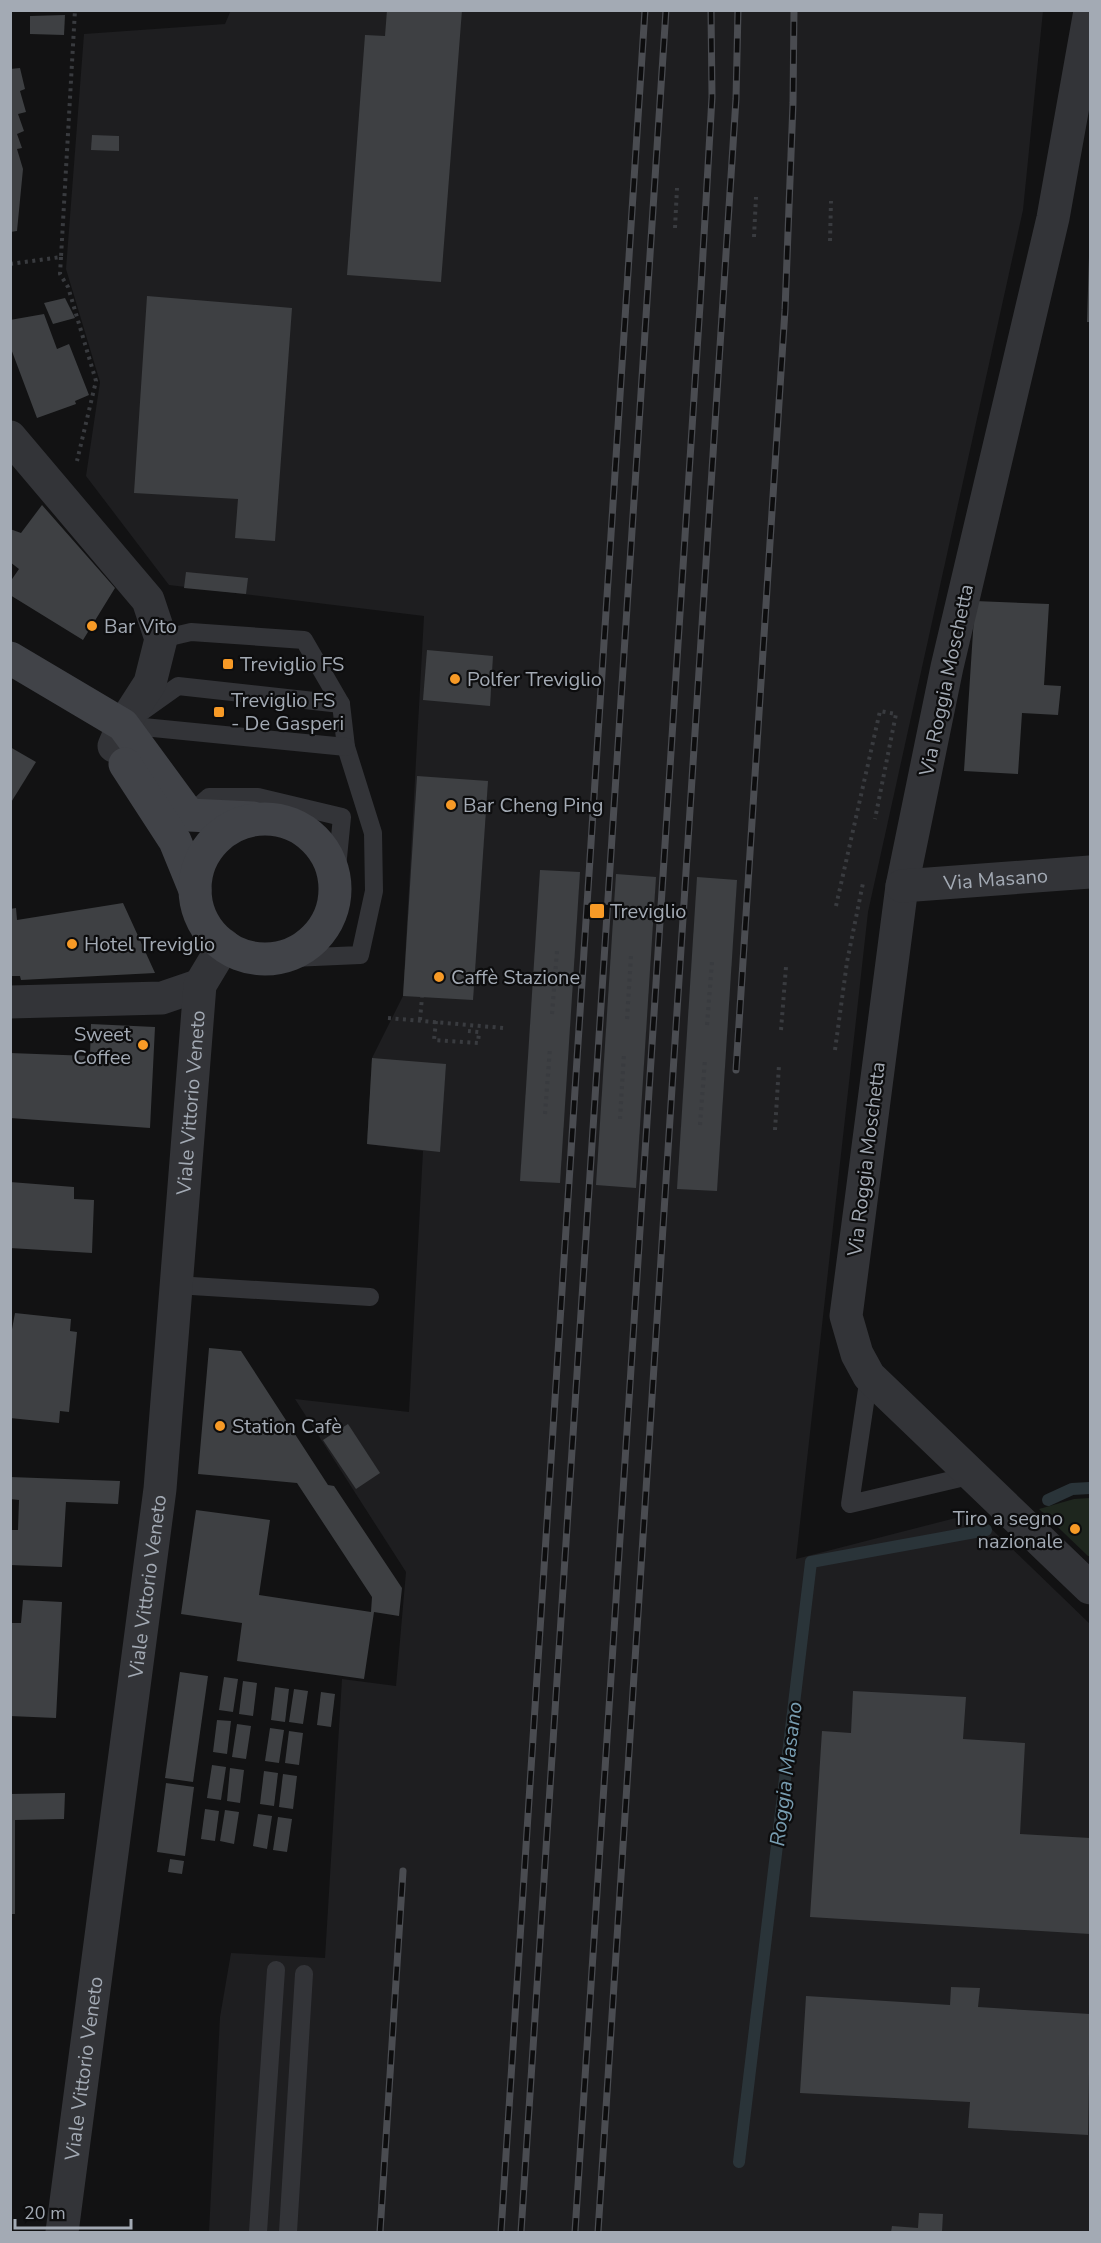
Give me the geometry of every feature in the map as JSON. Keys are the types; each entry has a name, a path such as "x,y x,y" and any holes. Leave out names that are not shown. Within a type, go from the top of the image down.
{"street":[{"name":"Via Roggia Moschetta","path":"863,1365 846,1316 902,886 947,667 1053,218 1090,11"},
{"path":"10,437 148,600 161,639 150,683 118,736"},
{"path":"10,658 80,698 118,736 189,815 266,819 289,823 317,841 329,860 335,888 333,908 319,933 297,951 269,959 241,955 224,945 203,921 195,891 175,841 118,736"},
{"path":"195,891 201,861 216,838 239,824 266,819"},
{"name":"Via Masano","path":"902,886 1090,872"},
{"name":"Viale Vittorio Veneto","path":"62,2232 160,1489 200,985 224,945"},
{"path":"10,1002 162,998 200,985"},
{"path":"863,1365 1090,1588"}],"lane":[{"path":"161,639 191,632 304,640 341,704 346,747 374,833 374,891 360,955 269,959"},
{"path":"118,736 178,686 341,704"},
{"path":"118,736 346,747"},
{"path":"189,815 208,797 258,797 342,817 335,888"},
{"path":"176,1285 370,1297"},
{"path":"863,1365 850,1504 973,1474"},
{"path":"258,2232 276,1970"},
{"path":"288,2232 304,1974"}],"path":[{"path":"67,502 96,381 68,287 60,274 75,10"},
{"path":"675,228 677,188"},
{"path":"754,237 756,197"},
{"path":"830,241 831,201"},
{"path":"10,264 61,257"},
{"path":"836,906 880,711 896,714 874,827"},
{"path":"835,1050 847,962 865,872"},
{"path":"552,1014 557,951"},
{"path":"627,1019 631,956"},
{"path":"707,1025 711,962"},
{"path":"781,1030 786,967"},
{"path":"420,1020 422,997"},
{"path":"388,1018 503,1028"},
{"path":"436,1022 434,1040 478,1043 479,1032 468,1031"},
{"path":"545,1114 550,1048"},
{"path":"620,1119 624,1053"},
{"path":"700,1125 705,1059"},
{"path":"774,1130 779,1065"}],"shaded area":[{"path":"231,10 1043,11 1023,210 868,912 796,1559 975,1513 1090,1624 1090,2232 209,2232 220,2017 231,1953 325,1958 342,1679 396,1686 406,1572 295,1399 409,1412 423,1151 367,1144 372,1058 403,996 424,616 169,585 86,476 100,382 66,269 84,34 225,24"},
{"name":"Tiro a segno nazionale","path":"1090,1498 1090,1556 1088,1556 1039,1509 1074,1499"}],"building":[{"path":"387,10 462,10 441,282 347,275 365,35 385,36"},
{"path":"65,15 64,35 30,34 30,16"},
{"path":"20,68 25,89 20,91 26,112 18,114 24,131 17,134 22,148 17,149 23,169 17,231 10,232 10,69"},
{"path":"92,135 119,136 119,151 91,150"},
{"path":"1089,256 1090,322 1087,322"},
{"path":"147,296 292,308 275,541 235,538 238,499 134,493"},
{"path":"65,298 75,318 53,324 44,303"},
{"path":"44,314 57,349 69,344 89,395 75,401 76,404 37,418 10,346 10,320"},
{"path":"42,505 115,588 83,640 10,595 10,582 19,569 10,562 10,529 21,533"},
{"path":"186,572 248,578 246,594 184,588"},
{"path":"975,601 1049,604 1044,685 1061,686 1058,715 1022,713 1018,774 964,771"},
{"path":"427,650 493,656 490,706 423,700"},
{"path":"10,747 36,762 10,804"},
{"path":"417,776 488,781 473,1000 403,996"},
{"path":"540,870 580,872 560,1183 520,1181"},
{"path":"616,874 656,877 636,1188 596,1185"},
{"path":"697,877 737,880 717,1191 677,1189"},
{"path":"123,903 155,973 21,980 20,976 10,976 10,909 16,908 17,920"},
{"path":"91,1024 155,1027 150,1128 10,1118 10,1053 90,1056"},
{"path":"372,1058 446,1064 440,1152 367,1144"},
{"path":"10,1182 74,1187 74,1199 94,1200 92,1253 10,1248"},
{"path":"15,1313 71,1319 70,1331 77,1332 69,1412 60,1411 59,1423 10,1418 10,1340"},
{"path":"209,1348 241,1351 328,1485 334,1486 402,1588 399,1616 374,1612 364,1679 237,1661 242,1623 181,1614 196,1510 270,1520 259,1595 371,1612 372,1597 297,1483 198,1474"},
{"path":"348,1424 380,1473 356,1489 323,1440"},
{"path":"10,1477 120,1481 118,1504 66,1502 62,1567 10,1565 10,1530 18,1530 19,1500 10,1499"},
{"path":"23,1600 62,1602 56,1718 10,1716 10,1623 21,1623"},
{"path":"180,1672 208,1676 193,1782 165,1778"},
{"path":"224,1677 238,1679 233,1712 219,1710"},
{"path":"243,1681 257,1683 253,1716 239,1714"},
{"path":"275,1687 289,1689 285,1722 271,1720"},
{"path":"294,1689 308,1691 303,1724 289,1722"},
{"path":"853,1691 966,1697 963,1739 1025,1743 1020,1834 1090,1838 1090,1934 810,1917 822,1731 851,1733"},
{"path":"321,1692 335,1694 331,1727 317,1725"},
{"path":"217,1720 231,1721 227,1754 213,1752"},
{"path":"237,1724 251,1726 246,1759 232,1757"},
{"path":"270,1728 284,1730 279,1763 265,1761"},
{"path":"289,1731 303,1733 299,1765 285,1763"},
{"path":"212,1765 226,1767 221,1800 207,1798"},
{"path":"230,1768 244,1770 240,1803 227,1801"},
{"path":"264,1771 278,1773 274,1806 260,1804"},
{"path":"283,1774 297,1776 293,1809 279,1807"},
{"path":"166,1783 194,1787 185,1856 157,1852"},
{"path":"65,1793 64,1819 15,1820 15,1914 10,1914 10,1794"},
{"path":"205,1809 219,1811 215,1841 201,1839"},
{"path":"225,1810 239,1812 234,1844 220,1841"},
{"path":"258,1814 272,1816 267,1849 253,1846"},
{"path":"278,1817 292,1819 287,1852 273,1850"},
{"path":"170,1859 184,1861 182,1874 168,1872"},
{"path":"951,1987 980,1988 978,2007 1090,2014 1088,2135 968,2128 970,2102 800,2093 806,1996 950,2005"},
{"path":"919,2213 943,2214 942,2232 891,2232 892,2226 918,2228"}],"waterway":[{"name":"Roggia Masano","path":"1048,1500 1072,1489 1090,1488"},
{"name":"Roggia Masano","path":"739,2162 811,1562 986,1530"}],"railway":[{"path":"501,2232 645,10"},
{"path":"521,2232 666,10"},
{"path":"575,2232 700,305 712,97 711,10"},
{"path":"598,2232 736,99 738,10"},
{"path":"736,1070 785,310 794,10"},
{"path":"380,2232 403,1871"}],"place":[{"name":"Bar Vito","path":"92,626"},
{"name":"Treviglio FS","path":"228,664"},
{"name":"Polfer Treviglio","path":"455,679"},
{"name":"Treviglio FS - De Gasperi","path":"219,712"},
{"name":"Bar Cheng Ping","path":"451,805"},
{"name":"Treviglio","path":"597,911"},
{"name":"Hotel Treviglio","path":"72,944"},
{"name":"Caffè Stazione","path":"439,977"},
{"name":"Sweet Coffee","path":"143,1045"},
{"name":"Station Cafè","path":"220,1426"},
{"name":"Tiro a segno nazionale","path":"1075,1529"}]}
